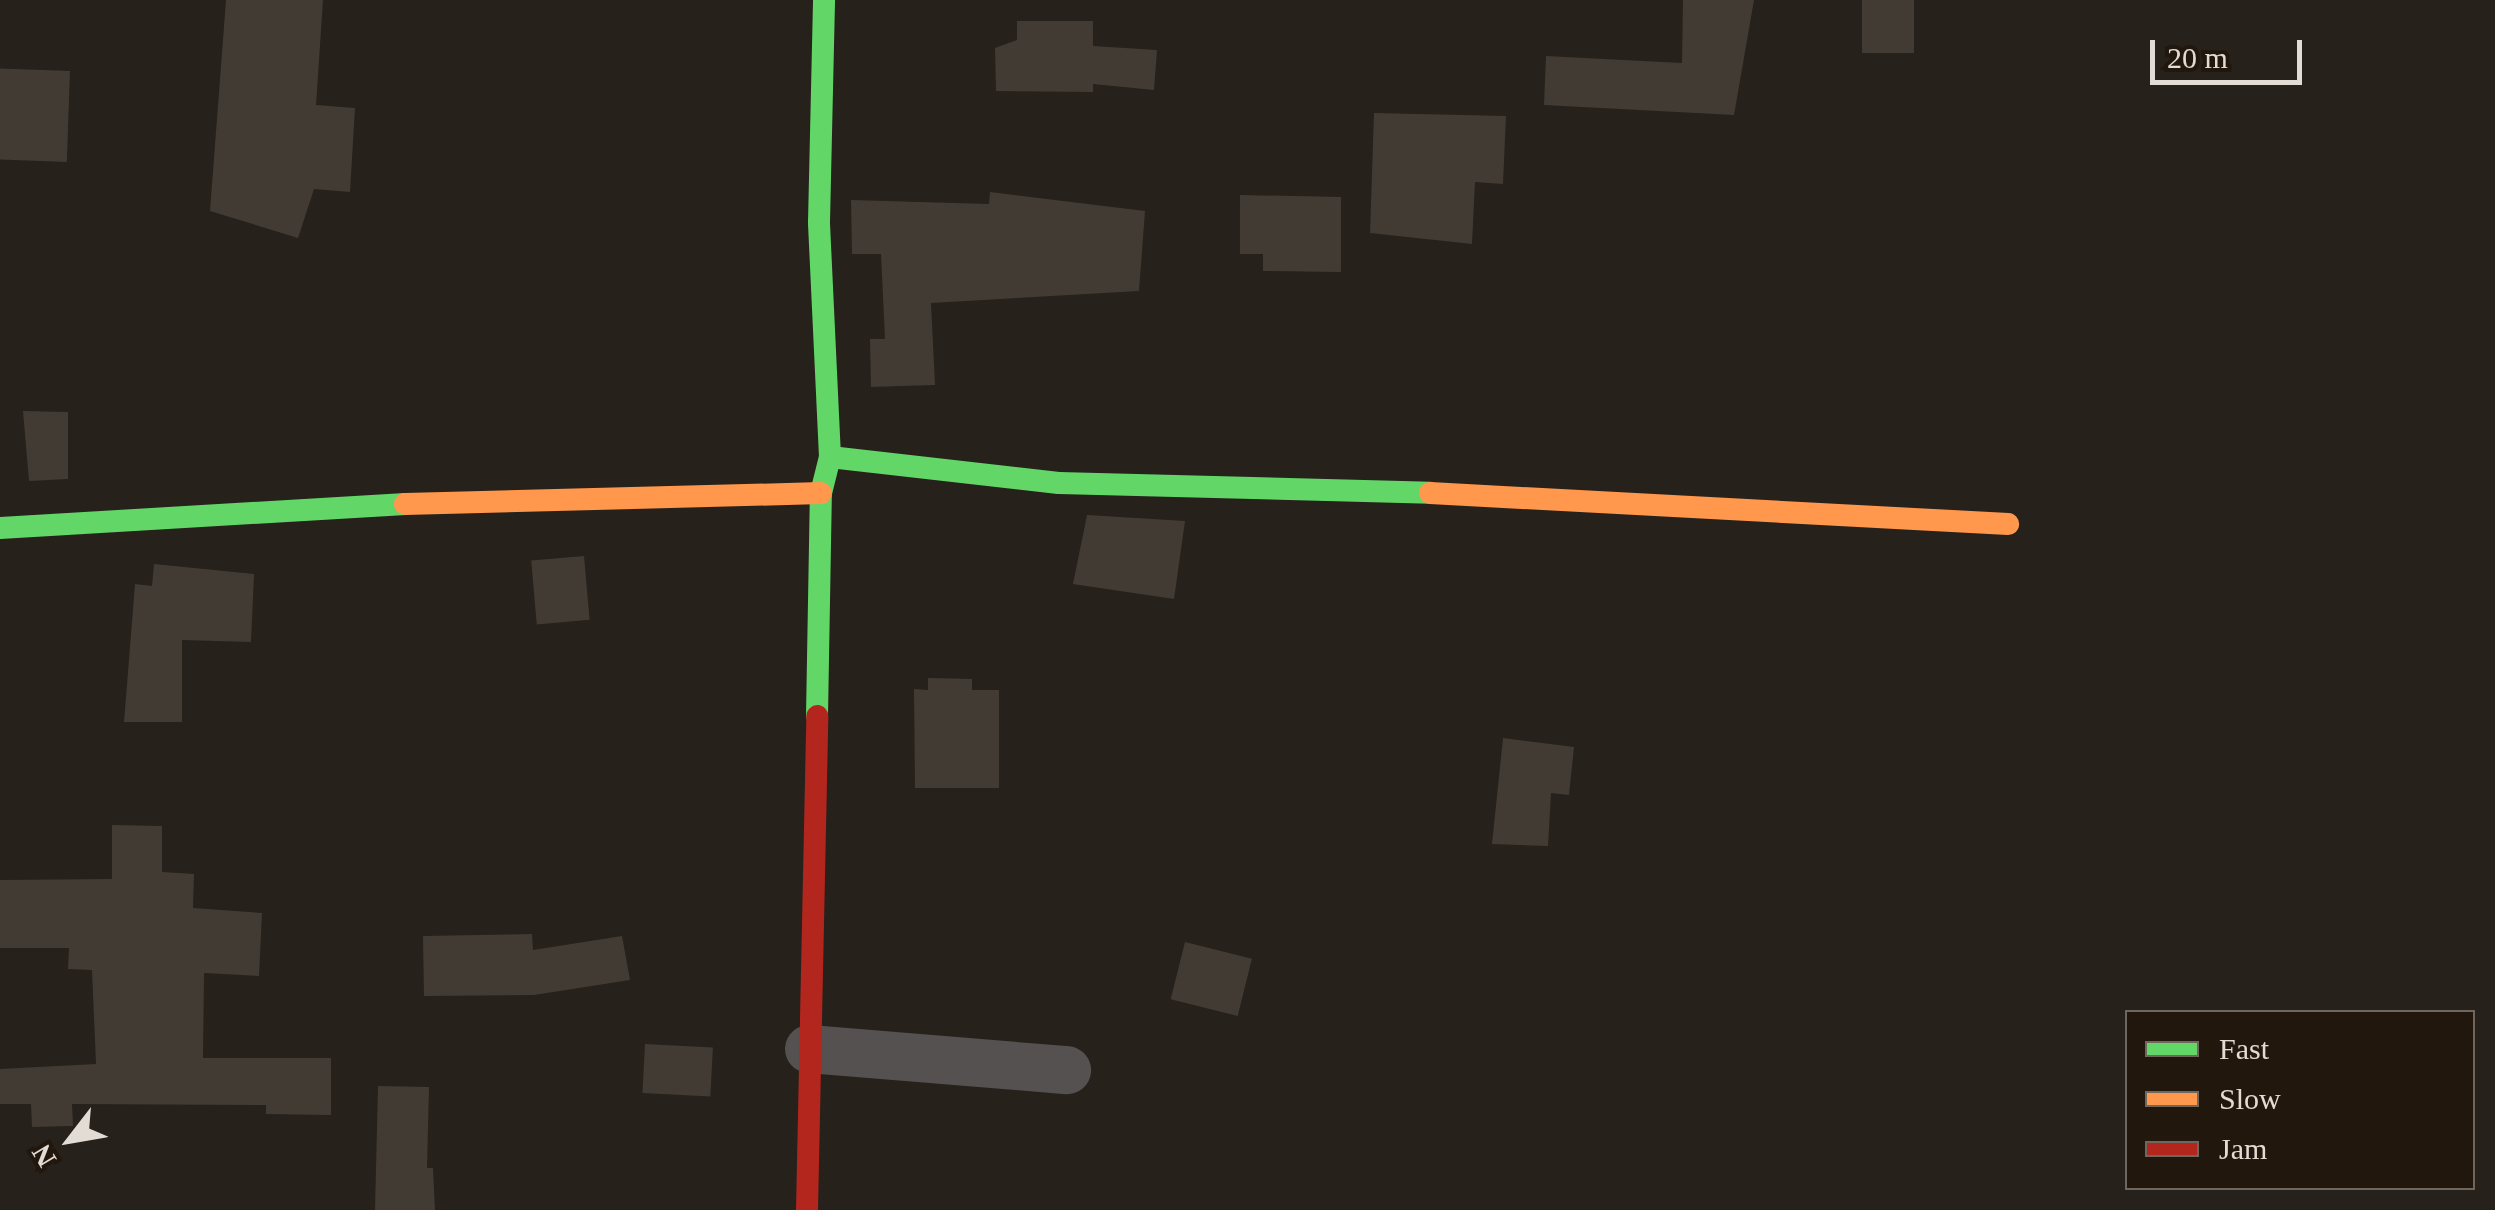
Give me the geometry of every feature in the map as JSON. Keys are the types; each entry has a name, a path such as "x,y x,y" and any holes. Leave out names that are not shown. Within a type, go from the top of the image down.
{"street":[{"path":"807,1210 821,493 830,457 819,222 824,0"},
{"path":"830,457 1059,482 1454,494 2008,524"},
{"path":"0,528 544,496 821,493"},
{"path":"808,1049 1066,1070"}],"building":[{"path":"226,0 323,0 316,105 355,108 350,192 314,189 298,238 210,211"},
{"path":"1683,0 1754,0 1734,115 1544,105 1546,56 1682,63"},
{"path":"1862,0 1914,0 1914,53 1862,53"},
{"path":"1017,21 1093,21 1093,46 1157,50 1154,90 1093,84 1093,92 996,91 995,48 1017,40"},
{"path":"0,69 70,71 67,162 0,160"},
{"path":"1374,113 1506,116 1503,184 1475,182 1472,244 1370,233"},
{"path":"990,192 1145,211 1139,291 931,303 935,385 871,387 870,339 885,339 881,254 852,254 851,200 989,204"},
{"path":"1240,195 1341,197 1341,272 1263,271 1263,254 1240,254"},
{"path":"23,411 68,412 68,479 29,481"},
{"path":"1087,515 1185,521 1174,599 1073,584"},
{"path":"584,556 590,620 537,624 531,561"},
{"path":"154,564 254,574 251,642 182,640 182,722 124,722 135,584 152,586"},
{"path":"928,678 972,679 972,690 999,690 999,788 915,788 914,689 928,690"},
{"path":"1503,738 1574,747 1569,795 1551,793 1548,846 1492,844"},
{"path":"112,825 162,826 162,872 194,874 193,908 262,913 259,976 204,973 203,1058 331,1058 331,1115 266,1114 266,1105 72,1104 73,1126 32,1127 31,1104 0,1104 0,1069 96,1064 92,970 68,969 69,948 0,948 0,880 112,879"},
{"path":"532,934 533,950 622,936 630,980 534,995 424,996 423,936"},
{"path":"1185,942 1252,959 1238,1016 1171,999"},
{"path":"645,1044 713,1048 710,1096 642,1093"},
{"path":"378,1086 429,1087 427,1168 433,1168 435,1210 375,1210"}],"traffic: fast":[{"path":"817,716 821,493 830,457 819,222 824,0"},
{"path":"830,457 1059,483 1430,493"},
{"path":"0,528 405,504"}],"traffic: slow":[{"path":"405,504 821,493"},
{"path":"1430,493 2008,524"}],"traffic: jam":[{"path":"807,1210 817,716"}]}
